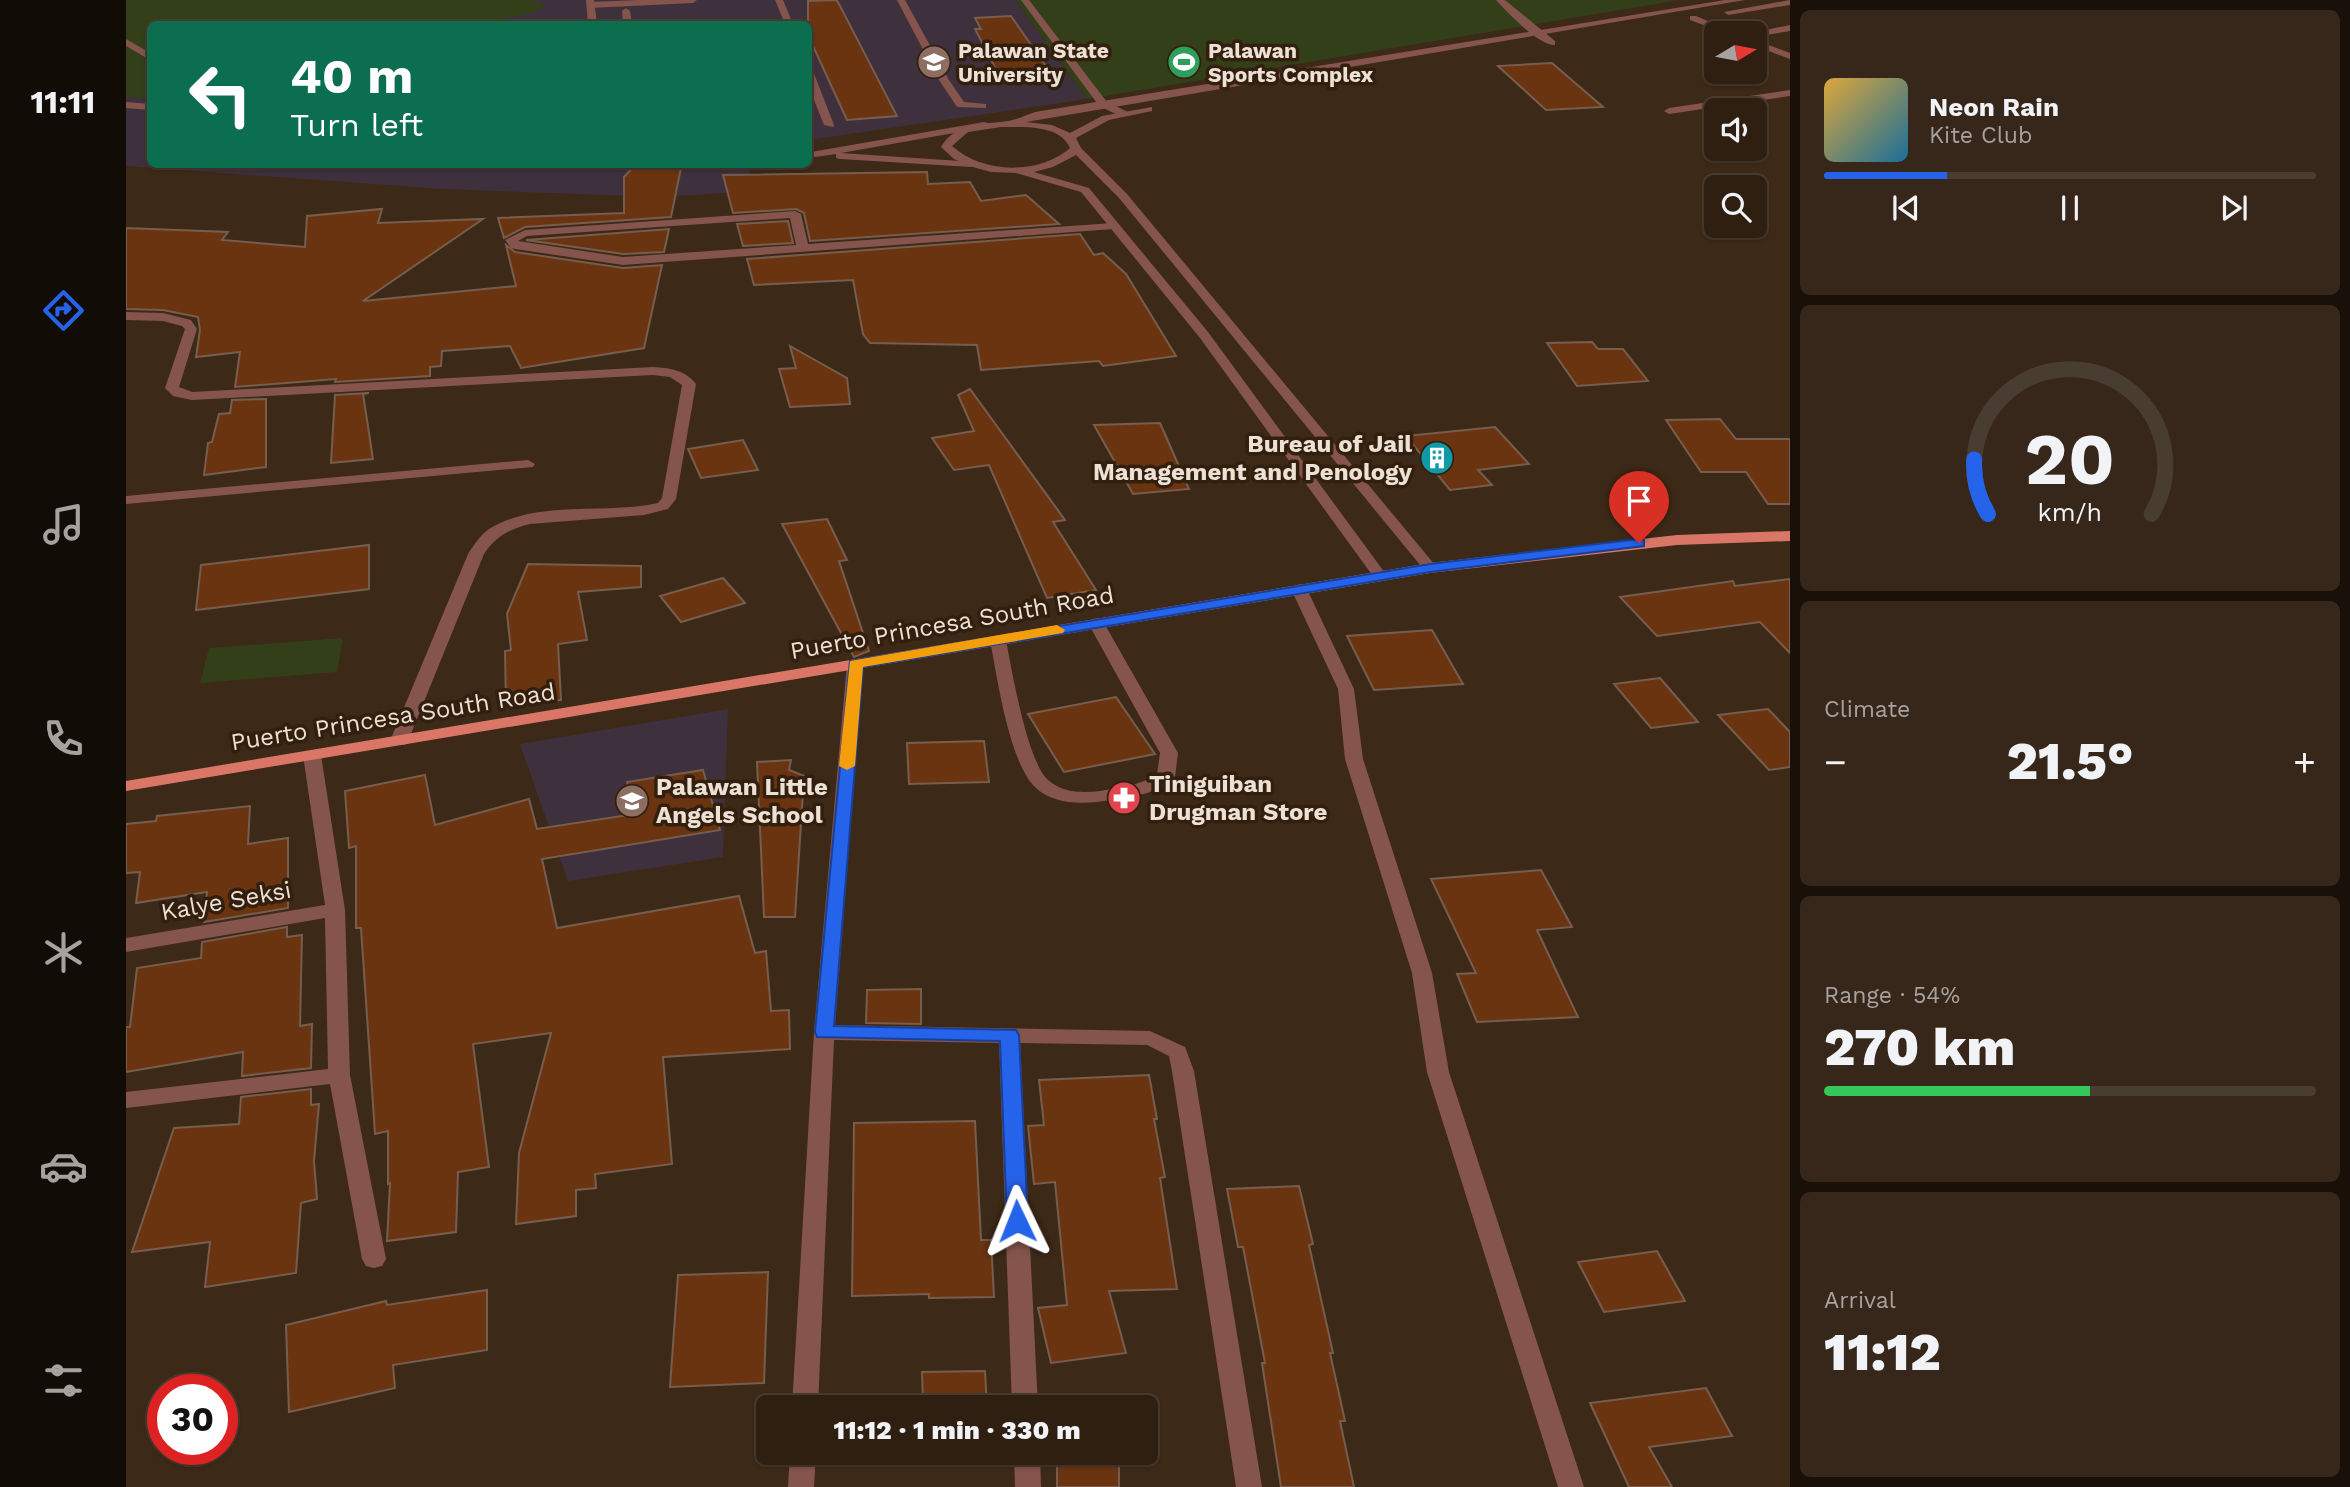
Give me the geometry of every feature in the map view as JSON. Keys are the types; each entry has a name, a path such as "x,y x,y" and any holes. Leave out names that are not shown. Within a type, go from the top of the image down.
{"main road":[{"name":"Puerto Princesa South Road","path":"126,786 1430,568 1677,540 1790,536"}],"street":[{"path":"593,21 590,3 693,0"},
{"path":"779,0 788,21"},
{"path":"901,0 934,57 942,82 961,105 982,106"},
{"path":"1025,0 1103,104 1124,114"},
{"path":"1500,0 1552,43"},
{"path":"1010,124 1035,115 1741,0"},
{"path":"1578,38 1790,2"},
{"path":"626,11 628,21"},
{"path":"1693,18 1704,22"},
{"path":"1768,32 1790,29"},
{"path":"1534,46 1565,40"},
{"path":"1768,43 1790,41"},
{"path":"126,42 147,55"},
{"path":"1768,47 1790,56"},
{"path":"1017,170 1052,165 1069,158 1073,143 1091,124 1124,114 1371,72"},
{"path":"812,81 829,125"},
{"path":"1669,111 1790,93"},
{"path":"126,105 147,107"},
{"path":"971,164 953,156 946,147 950,138 964,130 986,125"},
{"path":"812,155 986,125 1034,125 1073,143 1123,196 1430,568"},
{"path":"812,155 971,164 1017,170 1085,190 1204,335 1380,576"},
{"path":"803,249 795,214 524,233 512,240 515,246 623,261 803,249 1113,226"},
{"path":"126,316 163,317 187,323 191,329 172,388 192,397 653,370 673,372 684,377 689,384 669,499 663,506 626,513 528,521 508,525 491,535 476,554 399,741"},
{"path":"126,500 528,464"},
{"path":"1299,589 1346,689 1354,759 1422,974 1438,1072 1571,1487"},
{"path":"998,640 1016,728 1035,776 1048,789 1069,797 1092,798 1127,793 1154,785 1166,777 1169,752 1096,623"},
{"path":"806,1395 824,1032 855,664"},
{"path":"312,755 335,910 339,1075 374,1259"},
{"name":"Kalye Seksi","path":"126,945 335,910"},
{"path":"824,1032 1150,1038 1178,1052 1248,1487"},
{"path":"1009,1035 1024,1395"},
{"path":"126,1100 339,1075"},
{"path":"801,1487 802,1465"},
{"path":"1027,1465 1028,1487"}],"shaded area":[{"name":"Palawan State University","path":"126,0 1015,0 1087,99 812,140 812,21 147,21 147,168 126,166"},
{"name":"Palawan State University","path":"153,168 753,168 749,172 758,191 660,197 442,189"},
{"name":"Palawan Little Angels School","path":"728,709 723,857 568,881 520,744"}],"green space":[{"path":"126,0 529,0 546,5 533,12 499,21 147,21 147,99 126,97"},
{"name":"Palawan Sports Complex","path":"1015,0 1680,0 1087,99"},
{"path":"343,638 337,672 200,683 209,648"}],"building":[{"path":"808,1 838,2 897,116 847,120 812,44 812,21 808,21"},
{"path":"1011,16 1052,75 1001,79 975,29 981,29 975,18"},
{"path":"1552,63 1603,107 1546,110 1498,66"},
{"path":"632,168 681,168 671,217 525,227 504,238 498,218 624,213 624,177"},
{"path":"927,172 928,184 970,182 981,201 1026,195 1059,224 810,241 804,213 796,209 733,213 723,175"},
{"path":"382,209 378,223 483,219 363,301 516,286 506,245 515,252 623,268 662,265 644,348 521,368 510,346 442,351 441,366 430,367 430,376 335,382 336,379 235,387 240,352 196,357 200,330 198,317 163,310 126,309 126,228 228,232 222,240 305,247 307,216"},
{"path":"788,221 793,243 743,246 737,224"},
{"path":"669,229 664,252 623,254 526,240"},
{"path":"1080,234 1094,255 1103,253 1126,274 1176,356 1103,366 1099,361 981,370 977,345 870,343 863,334 853,280 754,285 747,259"},
{"path":"1592,342 1598,349 1623,349 1648,381 1577,386 1547,343"},
{"path":"790,346 847,378 850,404 790,407 779,369 796,368"},
{"path":"970,389 1065,520 1053,522 1096,590 1047,598 989,465 954,470 932,438 974,431 958,395"},
{"path":"369,393 363,394 373,459 331,463 335,395"},
{"path":"266,399 266,467 204,475 208,443 212,442 219,414 230,413 232,400"},
{"path":"1720,419 1736,439 1790,439 1790,504 1768,504 1746,472 1701,472 1666,420"},
{"path":"1160,423 1189,489 1133,494 1094,425"},
{"name":"Bureau of Jail Management and Penology","path":"1495,427 1529,464 1478,470 1492,485 1450,490 1406,436"},
{"path":"743,440 758,470 701,478 688,449"},
{"path":"827,519 847,560 839,561 869,651 854,657 782,524"},
{"path":"369,545 369,589 196,610 201,565"},
{"path":"528,564 641,566 641,587 578,592 587,640 558,644 561,700 506,705 505,651 511,650 507,614"},
{"path":"723,578 745,603 681,622 660,596"},
{"path":"1790,579 1790,653 1760,622 1657,636 1620,597 1733,581 1735,586"},
{"path":"1432,630 1463,684 1374,690 1347,636"},
{"path":"1660,678 1698,722 1651,728 1614,684"},
{"path":"1116,697 1155,754 1064,772 1028,714"},
{"path":"1768,709 1790,732 1790,767 1769,770 1718,715"},
{"path":"984,741 989,782 909,784 907,743"},
{"path":"791,760 789,770 804,776 795,917 764,917 757,762"},
{"path":"703,770 720,830 542,859 557,928 739,896 755,953 766,951 771,1011 789,1010 790,1049 663,1057 672,1164 595,1174 596,1188 576,1190 576,1216 516,1224 519,1153 551,1033 473,1044 489,1167 458,1172 456,1232 387,1241 390,1183 388,1184 388,1131 375,1134 361,928 356,928 356,846 349,848 345,791 425,775 435,825 529,799 537,829 635,814 627,782"},
{"path":"250,806 248,844 288,838 288,908 204,922 207,892 136,903 140,872 126,873 126,824 156,821 157,816"},
{"path":"1541,870 1572,927 1537,930 1578,1017 1477,1022 1457,974 1476,973 1431,879"},
{"path":"287,927 287,937 302,935 300,1026 312,1024 311,1068 242,1076 243,1052 126,1072 126,1027 130,1027 137,968 201,958 202,942"},
{"path":"921,989 921,1024 866,1023 867,990"},
{"path":"1149,1075 1165,1177 1160,1178 1177,1289 1109,1291 1126,1353 1051,1363 1038,1308 1067,1305 1055,1182 1034,1184 1028,1126 1044,1125 1039,1080"},
{"path":"311,1089 311,1105 319,1104 314,1161 317,1199 301,1203 296,1273 205,1287 210,1242 132,1252 174,1128 239,1124 241,1097"},
{"path":"975,1121 981,1240 991,1240 994,1297 929,1298 929,1294 852,1296 854,1123"},
{"path":"1299,1186 1313,1244 1309,1245 1333,1353 1330,1353 1345,1421 1340,1421 1354,1487 1281,1487 1262,1363 1265,1363 1243,1247 1238,1247 1227,1189"},
{"path":"1657,1251 1685,1301 1604,1312 1578,1262"},
{"path":"768,1272 764,1383 670,1387 678,1275"},
{"path":"487,1290 487,1350 393,1365 395,1388 289,1412 286,1325 386,1301 387,1305"},
{"path":"985,1371 986,1395 923,1395 922,1372"},
{"path":"1706,1388 1732,1436 1649,1447 1672,1487 1629,1487 1590,1403"},
{"path":"1057,1465 1119,1465 1119,1487 1057,1487"}],"slow traffic":[{"path":"847,766 855,664 1057,630"}],"place":[{"name":"Palawan State University","path":"934,62"},
{"name":"Palawan Sports Complex","path":"1184,62"},
{"name":"Bureau of Jail Management and Penology","path":"1437,458"},
{"name":"Tiniguiban Drugman Store","path":"1124,798"},
{"name":"Palawan Little Angels School","path":"632,801"}],"route":[{"path":"1017,1221 1009,1035 824,1032 855,664 1430,568 1639,543"}]}
